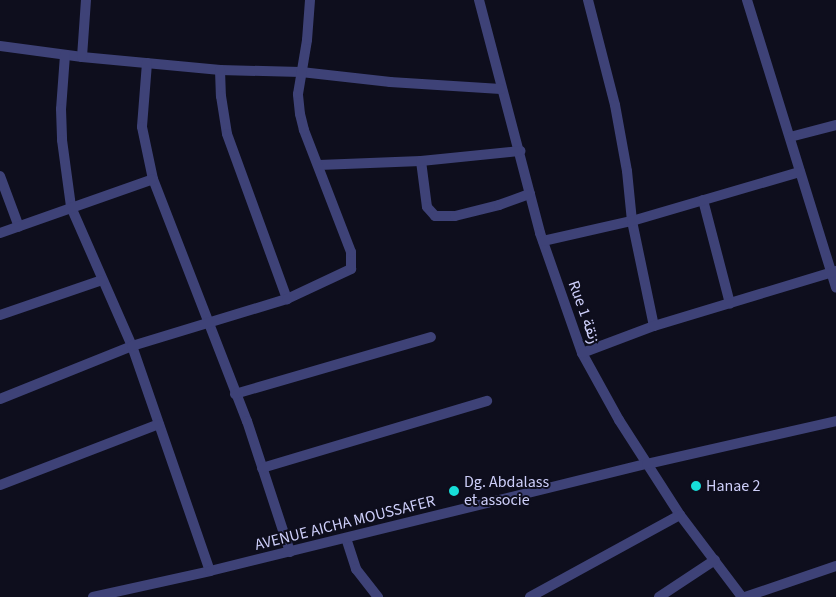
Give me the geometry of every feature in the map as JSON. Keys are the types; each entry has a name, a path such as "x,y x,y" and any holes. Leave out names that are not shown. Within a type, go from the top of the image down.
{"street":[{"path":"82,57 86,0"},
{"path":"0,399 132,346 287,299 347,272 352,266 351,252 304,130 300,114 298,94 307,40 310,0"},
{"name":"Rue 1 زنقة","path":"479,0 543,241 582,353 647,464 680,515 744,597"},
{"path":"588,0 614,105 627,171 632,221 654,326"},
{"path":"747,0 800,172 834,272 836,288"},
{"path":"0,46 82,57 220,70 301,72 390,82 501,88"},
{"path":"65,55 61,109 62,140 71,207 132,346 210,571"},
{"path":"147,63 142,127 152,179 210,322 290,552"},
{"path":"220,70 221,96 227,134 235,163 266,237 287,299"},
{"path":"790,137 836,125"},
{"path":"319,165 421,161 520,151"},
{"path":"421,161 427,208 435,216 455,216 499,205 530,194"},
{"path":"543,241 632,221 800,172"},
{"path":"0,176 19,227"},
{"path":"0,233 152,179"},
{"path":"703,200 730,304"},
{"path":"582,353 654,326 834,272"},
{"path":"0,315 102,280"},
{"path":"236,394 431,337"},
{"path":"262,468 487,401"},
{"name":"AVENUE AICHA MOUSSAFER","path":"93,597 290,552 647,464 836,421"},
{"path":"0,485 159,424"},
{"path":"530,597 680,515"},
{"path":"346,538 356,569 378,597"},
{"path":"659,597 715,560"},
{"path":"744,597 836,566"}],"place":[{"name":"Hanae 2","path":"696,486"},
{"name":"Dg. Abdalass et associe","path":"454,491"}]}
